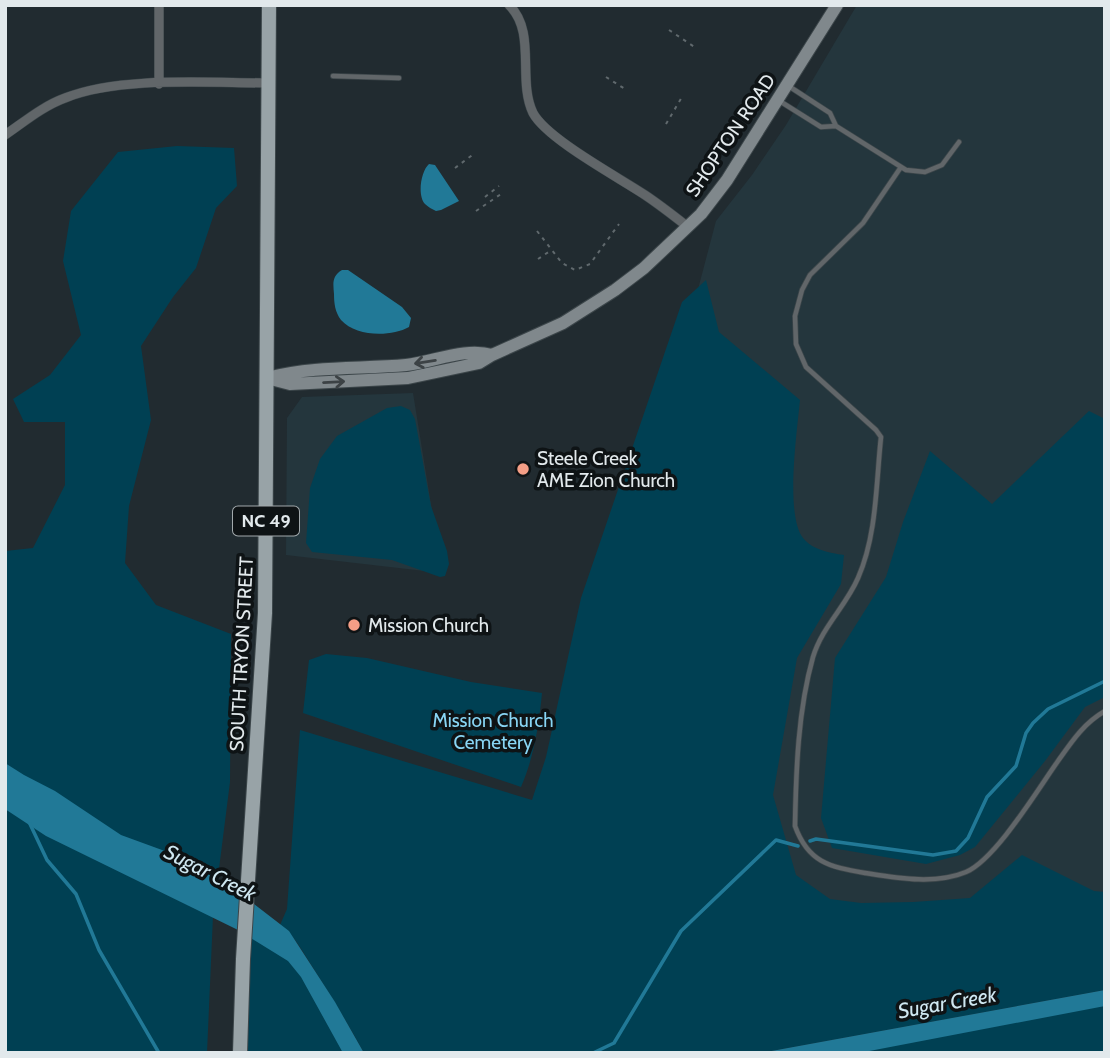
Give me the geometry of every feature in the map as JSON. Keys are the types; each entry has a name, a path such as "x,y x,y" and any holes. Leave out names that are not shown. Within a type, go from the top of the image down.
{"main road":[{"name":"SOUTH TRYON STREET","path":"240,1053 243,959 265,613 269,5"}],"street":[{"path":"159,5 159,84"},
{"path":"509,5 516,12 524,35 527,95 534,115 548,130 688,227"},
{"name":"SHOPTON ROAD","path":"267,379 290,384 408,378 480,363 544,332 604,298 644,268 688,227 727,180 837,5"},
{"path":"5,135 54,103 83,91 127,84 268,83"}],"lane":[{"path":"333,76 399,78"},
{"path":"786,85 830,113 836,126 901,167 915,172 934,170 942,166 959,142"},
{"path":"777,99 821,127 836,126"},
{"path":"901,167 863,223 810,275 802,290 795,316 796,344 806,367 881,437 870,544 851,594 817,646 811,670 801,718 795,826 801,840 817,860 850,871 893,878 931,879 969,871 999,843 1084,726 1105,710"}],"path":[{"path":"669,30 696,48"},
{"path":"606,77 625,89"},
{"path":"666,124 682,97"},
{"path":"455,168 475,153"},
{"path":"485,197 499,187"},
{"path":"476,211 503,192"},
{"path":"537,232 562,264 575,270 587,267 619,224"},
{"path":"538,259 551,250"}],"shaded area":[{"path":"857,5 1105,5 1105,998 787,1053 457,1053 539,892 716,221 786,125"},
{"path":"429,164 435,165 459,201 436,211 425,204 421,195 421,183"},
{"path":"342,270 348,270 402,307 411,318 409,327 393,333 374,334 347,326 339,317 334,301 334,280"},
{"path":"413,393 442,573 286,555 287,418 302,397"},
{"path":"5,763 55,791 121,835 173,854 237,891 289,931 364,1053 343,1053 301,977 288,961 236,929 46,836 5,809"},
{"path":"1105,990 1105,1006 859,1053 761,1053"}],"green space":[{"path":"177,146 234,148 237,186 216,208 196,268 141,346 151,420 129,506 125,563 156,605 231,634 230,782 213,916 207,1053 5,1053 5,551 33,548 65,485 65,422 24,422 13,399 50,375 81,335 63,261 71,211 118,152"},
{"path":"706,280 719,332 800,400 793,489 797,523 801,535 809,544 844,555 841,584 797,658 773,795 796,875 830,899 861,903 970,898 1022,855 1094,891 1105,892 1105,990 761,1053 364,1053 300,947 280,925 287,909 300,730 532,800 546,757 581,598 682,302"},
{"path":"401,406 410,410 415,419 431,506 447,551 449,564 445,576 440,577 392,560 312,552 306,543 310,488 320,459 337,436 387,408"},
{"path":"1089,411 1105,419 1105,697 1085,707 975,847 960,855 926,864 832,848 821,818 835,658 886,577 930,451 992,504"},
{"name":"Mission Church Cemetery","path":"326,654 367,658 471,682 542,693 535,741 521,787 303,713 309,660"},
{"path":"245,922 294,958 351,1053 240,1053"},
{"path":"1105,998 1105,1053 798,1053"}],"waterway":[{"path":"810,841 816,839 933,855 956,851 968,838 987,797 1016,766 1026,733 1033,723 1048,709 1105,681"},
{"path":"30,824 47,860 76,894 99,950 159,1053"},
{"path":"593,1053 614,1043 681,931 776,840 798,846"}],"place":[{"name":"Steele Creek AME Zion Church","path":"523,469"},
{"name":"Mission Church","path":"354,625"}],"water label":[{"name":"Sugar Creek","path":"210,873"},
{"name":"Sugar Creek","path":"947,1003"}]}
